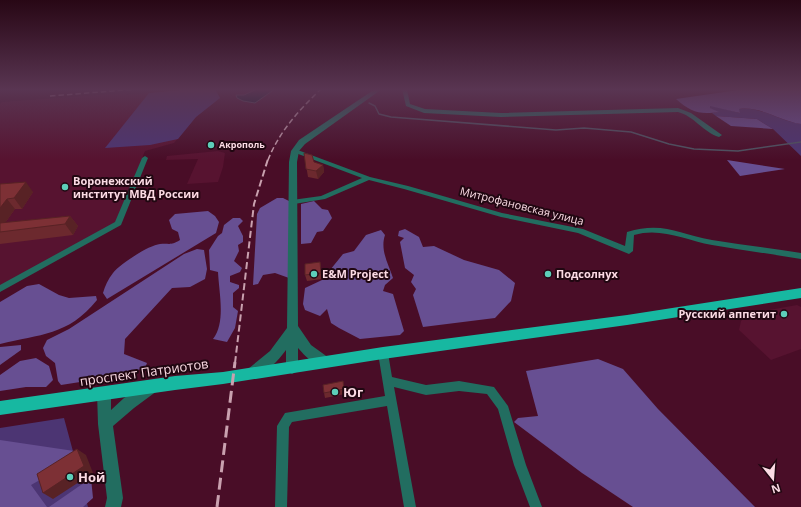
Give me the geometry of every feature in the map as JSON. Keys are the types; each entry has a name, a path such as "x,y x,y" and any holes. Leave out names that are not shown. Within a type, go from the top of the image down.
{"highway":[{"name":"проспект Патриотов","path":"0,408 292,368 383,353 627,320 799,294"}],"street":[{"path":"292,368 293,162 295,151 306,139 345,113"},
{"path":"456,113 501,115 584,113"},
{"path":"685,113 689,114 705,128 719,135"},
{"name":"Митрофановская улица","path":"295,151 368,178 406,187 501,215 580,231 629,251 630,234 641,229 668,230 708,241 801,256"},
{"path":"0,289 118,223 145,158"},
{"path":"294,202 323,198 368,178"},
{"path":"293,328 301,345 311,354 325,362"},
{"path":"253,373 275,356 287,340 293,328"},
{"path":"383,353 410,507"},
{"path":"388,381 426,390 459,386 490,390 503,406 520,465 536,507"},
{"path":"105,424 129,403 155,386"},
{"path":"104,393 105,424 114,498 113,507"},
{"path":"281,507 283,426 289,417 391,400"}],"shaded area":[{"name":"Воронежский институт МВД России","path":"0,113 201,113 174,143 145,151 116,222 0,287"},
{"path":"133,113 201,113 196,117 178,139 150,145 105,148"},
{"path":"712,113 764,113 801,124 801,156 773,129 757,119 716,116"},
{"path":"765,113 801,113 801,124"},
{"path":"716,116 757,119 773,129 731,126"},
{"path":"218,151 225,153 223,167 218,182 187,184 198,159 166,160 167,156"},
{"path":"727,160 785,169 740,176"},
{"path":"277,198 283,198 289,201 289,278 275,273 263,275 258,284 253,285 257,214 260,208"},
{"path":"314,201 322,209 328,210 332,218 323,231 317,232 311,243 301,244 301,204"},
{"path":"208,211 215,216 219,222 216,233 107,299 103,293 110,278 117,269 135,256 155,245 172,244 180,240 178,232 172,229 169,220 175,214"},
{"path":"233,218 240,218 243,221 238,226 243,236 243,242 238,245 239,251 234,261 242,268 240,272 230,276 230,282 239,285 239,288 233,293 233,307 238,311 235,328 227,342 213,339 217,332 221,316 221,307 218,272 210,270 209,250 218,236 222,233 224,225"},
{"path":"405,229 419,237 423,247 434,246 464,260 499,270 515,283 511,301 495,318 423,327 413,295 416,289 411,282 414,275 405,268 400,242 404,238 398,236 399,231"},
{"path":"381,230 385,235 383,246 393,278 385,285 383,291 393,294 404,331 400,335 360,339 331,323 327,309 320,316 305,310 303,304 305,288 322,280 343,254 354,251 366,235"},
{"path":"197,249 204,250 207,269 205,279 190,287 172,288 125,339 124,354 147,363 145,368 112,377 61,385 58,381 55,363 46,356 43,348 47,340 69,329 184,254"},
{"path":"39,284 59,295 69,298 96,296 97,300 75,321 53,332 0,344 0,302 27,286"},
{"path":"797,305 801,307 801,349 771,360 739,330 741,321 747,314"},
{"path":"21,345 21,350 0,365 0,347"},
{"path":"36,358 49,366 53,380 46,387 26,387 0,391 0,375 20,361"},
{"path":"598,359 623,369 658,409 755,507 633,507 582,473 514,422 518,418 538,416 526,371"},
{"path":"64,418 88,507 0,507 0,428"},
{"path":"0,440 81,452 82,456 31,485 47,507 0,507"},
{"path":"91,478 93,498 83,507 49,507"}],"building":[{"path":"304,153 312,155 314,162 323,165 316,171 306,169"},
{"path":"26,182 14,198 7,199 0,208 0,184"},
{"path":"70,216 65,224 0,232 0,223"},
{"path":"320,262 321,273 305,275 305,264"},
{"path":"343,381 344,389 324,393 323,385"},
{"path":"77,449 84,466 43,493 37,474"}],"waterway":[{"path":"378,113 391,117 556,130 584,128 631,132 669,144 694,149 738,151 801,142"}],"railway":[{"path":"268,160 278,140 298,113"},
{"path":"235,363 254,204 268,159"},
{"path":"217,507 235,362"}],"place":[{"name":"Акрополь","path":"211,145"},
{"name":"Воронежский институт МВД России","path":"65,187"},
{"name":"E&M Project","path":"314,274"},
{"name":"Подсолнух","path":"548,274"},
{"name":"Русский аппетит","path":"784,314"},
{"name":"Юг","path":"335,392"},
{"name":"Ной","path":"70,477"}]}
